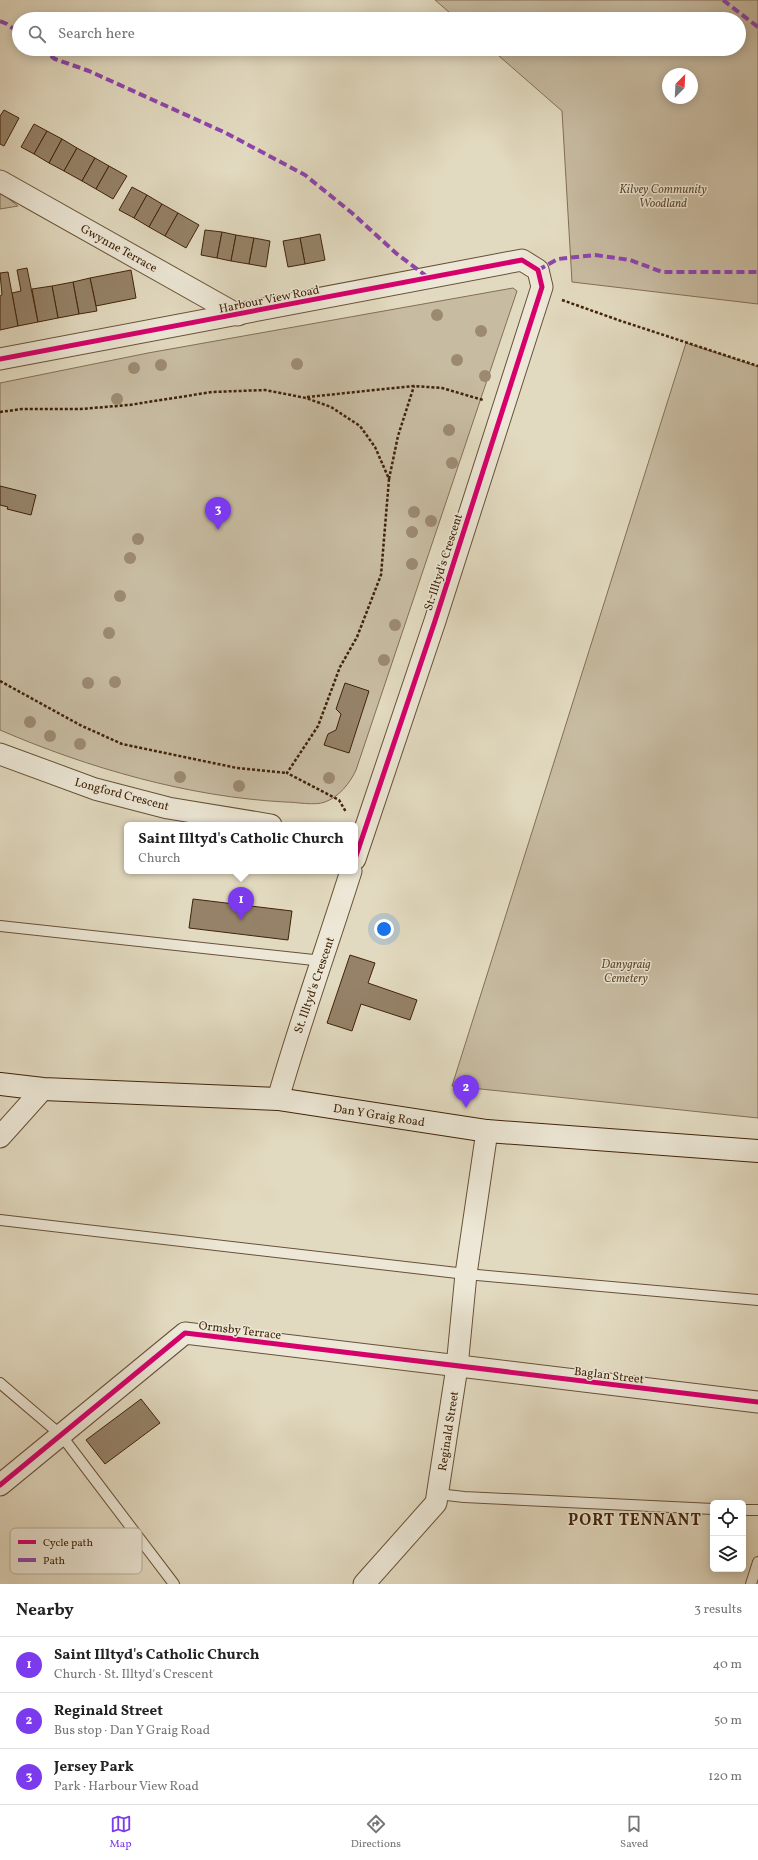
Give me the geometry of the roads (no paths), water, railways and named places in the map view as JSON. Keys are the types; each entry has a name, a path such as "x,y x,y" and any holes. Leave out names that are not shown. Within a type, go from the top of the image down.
{"street":[{"name":"Gwynne Terrace","path":"0,181 238,315"},
{"name":"Harbour View Road","path":"0,359 522,260 538,270"},
{"name":"St. Illtyd's Crescent","path":"358,838 435,621 542,287 538,270"},
{"name":"Longford Crescent","path":"0,754 95,789 168,808 253,822"},
{"name":"St. Illtyd's Crescent","path":"278,1099 299,1026 323,961 350,874"},
{"name":"Dan Y Graig Road","path":"0,1084 43,1089 278,1099 486,1131 758,1151"},
{"path":"0,1137 43,1089"},
{"name":"Reginald Street","path":"364,1584 436,1504 458,1367 466,1274 486,1131"},
{"name":"Ormsby Terrace","path":"0,1485 186,1333 458,1367"},
{"name":"Baglan Street","path":"458,1367 758,1402"}],"lane":[{"path":"0,926 323,961"},
{"path":"0,1220 466,1274 758,1300"},
{"path":"0,1384 61,1435 132,1528"},
{"path":"438,1494 464,1498 710,1509"},
{"path":"746,1510 758,1510"},
{"path":"142,1542 174,1584"},
{"path":"751,1584 758,1562"}],"place":[{"name":"Jersey Park","path":"218,530"},
{"name":"Saint Illtyd's Catholic Church","path":"241,920"},
{"name":"Reginald Street","path":"466,1108"}],"district":[{"name":"PORT TENNANT","path":"635,1519"}],"park label":[{"name":"Kilvey Community Woodland","path":"663,196"},
{"name":"Danygraig Cemetery","path":"626,971"}]}
